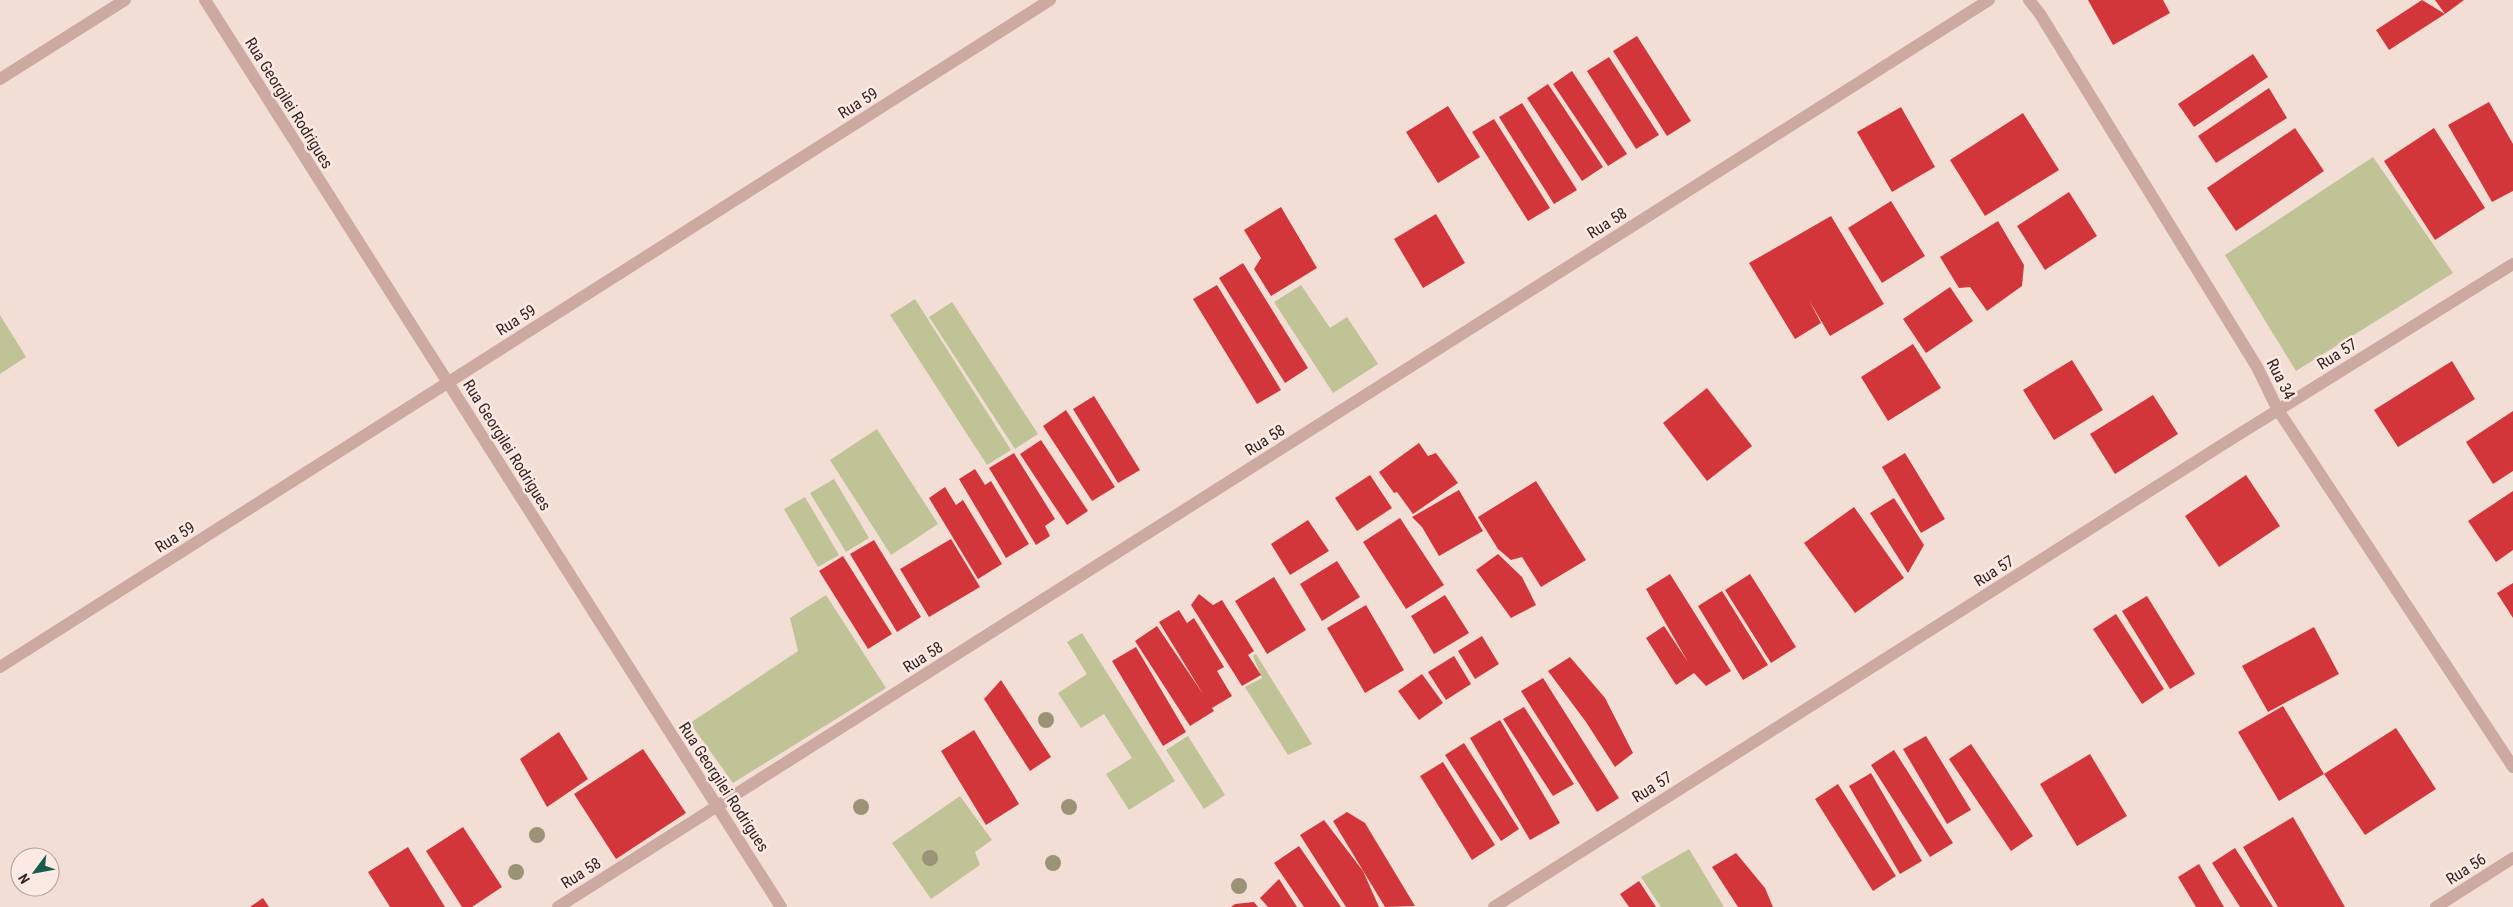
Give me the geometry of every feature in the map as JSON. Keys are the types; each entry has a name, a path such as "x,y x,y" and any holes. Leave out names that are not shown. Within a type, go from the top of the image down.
{"street":[{"path":"0,79 124,0"},
{"name":"Rua Georgilei Rodrigues","path":"205,0 781,907"},
{"name":"Rua 59","path":"0,667 1050,0"},
{"name":"Rua 58","path":"558,907 1989,0"},
{"name":"Rua 34","path":"2029,0 2040,14 2257,367 2278,410 2513,767"},
{"name":"Rua 57","path":"1494,907 2278,410 2513,264"},
{"name":"Rua 56","path":"2436,907 2513,858"}],"green space":[{"path":"2373,157 2453,273 2296,371 2225,255"},
{"path":"1301,285 1330,328 1347,317 1378,364 1333,393 1274,302"},
{"path":"915,299 1011,450 987,465 890,315"},
{"path":"952,302 1038,434 1015,449 929,317"},
{"path":"0,315 26,357 0,374"},
{"path":"877,429 938,524 891,555 830,460"},
{"path":"834,479 869,538 846,552 810,493"},
{"path":"805,497 839,555 818,567 784,509"},
{"path":"826,595 886,688 733,783 690,723 798,651 790,618"},
{"path":"1082,633 1175,781 1129,810 1106,774 1132,758 1104,714 1081,728 1058,693 1087,674 1067,642"},
{"path":"1256,654 1312,744 1288,755 1245,687 1262,678 1253,656"},
{"path":"1188,736 1225,795 1204,809 1166,750"},
{"path":"960,796 992,840 975,852 980,865 931,899 892,843"},
{"path":"1689,849 1724,907 1661,907 1641,877"}],"building":[{"path":"2088,0 2163,0 2170,13 2113,45"},
{"path":"2422,0 2445,14 2389,50 2376,30"},
{"path":"2435,0 2464,0 2445,14"},
{"path":"1637,36 1691,121 1667,136 1613,51"},
{"path":"2253,54 2268,77 2194,127 2178,104"},
{"path":"1609,57 1659,135 1636,149 1587,71"},
{"path":"1572,71 1627,154 1608,166 1553,84"},
{"path":"1548,84 1603,167 1582,181 1527,98"},
{"path":"2269,88 2287,118 2216,163 2198,136"},
{"path":"2489,102 2513,144 2513,191 2492,202 2448,125"},
{"path":"1522,103 1577,190 1554,204 1499,117"},
{"path":"1448,106 1480,157 1438,183 1406,132"},
{"path":"1901,107 1935,167 1892,192 1857,132"},
{"path":"2023,113 2059,170 1985,216 1950,160"},
{"path":"1494,119 1550,208 1528,221 1472,132"},
{"path":"2295,128 2324,171 2236,231 2207,188"},
{"path":"2434,128 2485,208 2435,240 2384,161"},
{"path":"2069,192 2097,236 2045,270 2017,226"},
{"path":"1891,201 1925,256 1882,283 1848,228"},
{"path":"1281,207 1317,268 1271,296 1254,269 1261,258 1244,230"},
{"path":"1436,214 1465,263 1423,288 1394,239"},
{"path":"1831,216 1884,304 1830,336 1809,300 1821,323 1795,339 1749,263"},
{"path":"1998,221 2024,265 2022,286 1987,311 1970,287 1959,288 1940,257"},
{"path":"1243,263 1308,368 1285,383 1219,278"},
{"path":"1217,285 1281,390 1257,404 1193,299"},
{"path":"1950,287 1973,321 1926,353 1903,319"},
{"path":"1913,344 1941,388 1888,421 1861,377"},
{"path":"2072,360 2103,410 2054,440 2023,390"},
{"path":"2452,361 2475,399 2398,447 2374,410"},
{"path":"1707,388 1752,446 1707,481 1663,423"},
{"path":"2153,395 2178,434 2115,474 2090,434"},
{"path":"1094,396 1140,470 1118,483 1073,409"},
{"path":"1066,410 1115,487 1092,501 1043,426"},
{"path":"2513,411 2513,471 2493,484 2466,442"},
{"path":"1041,440 1088,511 1067,525 1020,454"},
{"path":"1419,443 1428,456 1436,453 1458,483 1413,514 1397,492 1394,493 1379,472"},
{"path":"1014,453 1055,519 1045,526 1050,536 1036,545 989,468"},
{"path":"1905,453 1945,519 1921,533 1882,467"},
{"path":"975,469 985,485 991,481 1029,544 1006,558 959,479"},
{"path":"1370,475 1392,508 1357,531 1335,498"},
{"path":"2246,475 2280,526 2219,567 2185,516"},
{"path":"1536,481 1586,560 1541,587 1522,557 1511,560 1498,549 1478,517"},
{"path":"945,487 956,505 963,500 1002,564 978,579 929,498"},
{"path":"1459,490 1483,531 1439,556 1422,527 1412,517"},
{"path":"2513,491 2513,550 2496,562 2468,521"},
{"path":"1894,498 1924,545 1908,573 1870,513"},
{"path":"1854,507 1904,578 1855,613 1804,543"},
{"path":"1400,518 1444,585 1406,609 1363,542"},
{"path":"1308,520 1329,551 1290,575 1271,544"},
{"path":"951,539 980,587 929,617 900,569"},
{"path":"874,540 921,617 897,632 850,554"},
{"path":"1498,554 1522,577 1536,605 1511,618 1476,570"},
{"path":"843,556 892,634 868,649 819,571"},
{"path":"1337,561 1360,597 1322,621 1300,584"},
{"path":"1670,574 1731,671 1706,686 1694,673 1676,685 1646,638 1664,626 1688,662 1646,589"},
{"path":"1750,574 1796,647 1771,663 1725,590"},
{"path":"1274,577 1306,630 1267,654 1235,601"},
{"path":"2513,583 2513,618 2497,593"},
{"path":"1722,591 1768,665 1743,680 1698,606"},
{"path":"1199,594 1213,605 1222,600 1254,651 1248,655 1261,675 1242,686 1191,605"},
{"path":"1445,595 1469,633 1434,654 1411,616"},
{"path":"2147,596 2195,674 2170,689 2122,611"},
{"path":"1366,605 1404,670 1365,693 1327,628"},
{"path":"1179,610 1187,623 1194,618 1224,667 1217,671 1232,696 1212,708 1214,711 1190,726 1135,641 1157,626 1203,694 1159,622"},
{"path":"2116,614 2164,689 2142,704 2093,629"},
{"path":"2314,627 2339,674 2268,712 2242,666"},
{"path":"1482,636 1499,664 1475,679 1458,651"},
{"path":"1136,647 1186,732 1163,746 1112,661"},
{"path":"1454,656 1471,684 1446,700 1428,672"},
{"path":"1570,657 1605,698 1633,753 1615,767 1586,722 1548,671"},
{"path":"1422,674 1443,703 1419,720 1398,691"},
{"path":"1543,678 1619,798 1597,812 1521,691"},
{"path":"1001,680 1051,757 1030,771 984,699"},
{"path":"2283,706 2324,774 2279,801 2238,732"},
{"path":"1524,707 1574,784 1553,796 1503,719"},
{"path":"1500,720 1560,823 1530,840 1470,738"},
{"path":"2396,728 2436,789 2365,835 2324,774"},
{"path":"974,730 1019,804 986,825 941,751"},
{"path":"559,732 588,779 547,807 520,759"},
{"path":"1926,736 1971,810 1947,824 1903,749"},
{"path":"1464,743 1519,829 1501,841 1445,755"},
{"path":"1971,744 2033,836 2011,851 1949,759"},
{"path":"643,749 686,813 616,859 574,794"},
{"path":"1894,750 1953,843 1930,857 1871,765"},
{"path":"2090,754 2127,816 2077,846 2040,784"},
{"path":"1443,762 1495,845 1472,860 1420,776"},
{"path":"1871,773 1922,861 1900,874 1849,786"},
{"path":"1838,784 1896,876 1873,891 1815,799"},
{"path":"1347,812 1365,823 1415,906 1385,907 1333,821"},
{"path":"2293,817 2345,907 2278,907 2243,847"},
{"path":"1324,820 1363,871 1379,907 1346,907 1300,835"},
{"path":"463,827 502,887 472,907 462,907 426,851"},
{"path":"1299,846 1341,907 1304,907 1274,863"},
{"path":"408,847 445,907 390,907 368,872"},
{"path":"2235,848 2273,907 2240,907 2212,863"},
{"path":"1736,853 1765,888 1773,907 1738,907 1712,867"},
{"path":"2199,864 2224,907 2196,907 2178,877"},
{"path":"1279,879 1297,907 1268,907 1260,898"},
{"path":"1639,881 1656,907 1629,907 1620,894"},
{"path":"263,898 269,907 250,907"},
{"path":"1254,902 1258,907 1231,907 1235,904"}]}
